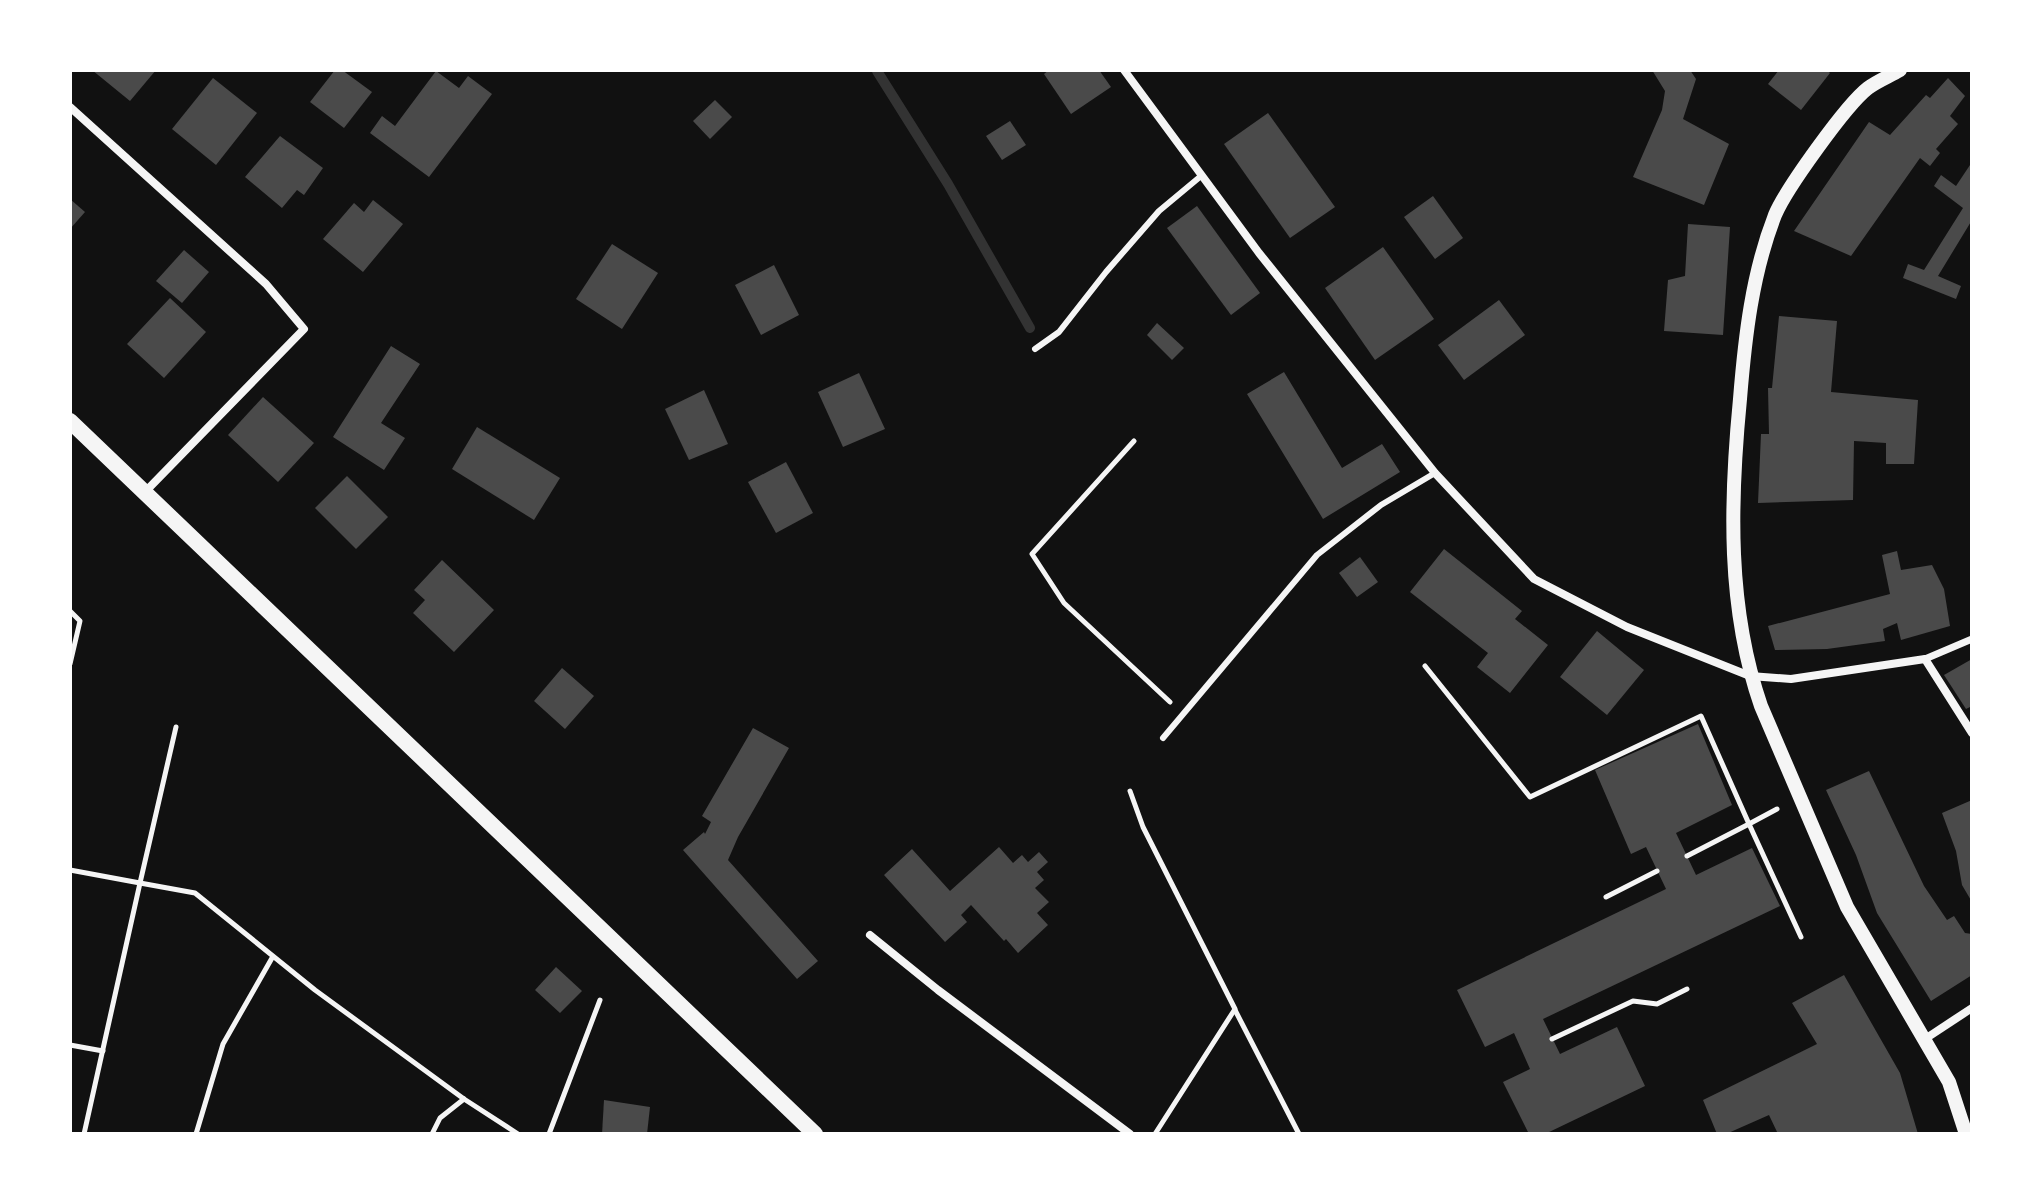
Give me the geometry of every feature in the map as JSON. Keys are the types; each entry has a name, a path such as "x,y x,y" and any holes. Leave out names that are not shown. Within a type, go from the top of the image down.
{"main road":[{"path":"70,421 815,1134"}],"street":[{"path":"1124,70 1201,176 1435,473 1534,579 1627,627 1750,676 1791,679 1925,659 1972,639"},
{"path":"1900,70 1867,88 1825,139 1776,211 1760,262 1745,336 1733,489 1738,604 1750,676 1847,907 1949,1082 1966,1134"},
{"path":"70,107 266,284 304,329 144,493"},
{"path":"1925,659 1972,733"},
{"path":"870,935 1130,1134"},
{"path":"1925,1039 1972,1008"}],"lane":[{"path":"1035,349 1059,332 1159,211 1201,176"},
{"path":"1163,738 1317,555 1381,505 1435,473"}],"path":[{"path":"1134,441 1032,554 1064,603 1182,714"},
{"path":"70,611 80,621 70,664"},
{"path":"1425,666 1530,797 1701,716 1801,937"},
{"path":"84,1134 176,727"},
{"path":"1130,791 1143,827 1299,1134"},
{"path":"1687,856 1777,809"},
{"path":"70,870 195,893 272,958 464,1099 518,1134"},
{"path":"1606,897 1657,871"},
{"path":"196,1134 223,1044 272,958"},
{"path":"1552,1039 1633,1001 1657,1004 1687,989"},
{"path":"549,1134 600,1000"},
{"path":"1155,1134 1235,1009"},
{"path":"70,1045 103,1051"},
{"path":"432,1134 440,1118 464,1099"}],"building":[{"path":"92,70 156,70 130,101"},
{"path":"335,70 342,70 372,92 344,128 310,102"},
{"path":"1049,70 1099,70 1111,87 1071,114 1044,74"},
{"path":"1652,70 1690,70 1696,79 1683,119 1729,144 1704,205 1633,177 1662,110 1665,91"},
{"path":"1779,70 1827,70 1830,73 1801,110 1768,84"},
{"path":"436,71 459,88 468,76 492,94 429,177 370,133 382,116 395,126"},
{"path":"213,78 257,113 216,165 172,129"},
{"path":"1948,78 1965,96 1950,116 1958,124 1936,149 1940,153 1930,166 1920,158 1851,256 1794,231 1869,122 1890,135 1926,95 1930,98"},
{"path":"715,100 732,117 710,139 693,121"},
{"path":"1268,113 1335,207 1290,238 1224,144"},
{"path":"1010,121 1026,145 1002,160 986,136"},
{"path":"280,136 323,168 304,195 297,190 282,208 245,177"},
{"path":"1972,162 1972,220 1938,276 1961,286 1956,299 1903,278 1908,264 1924,270 1963,208 1934,186 1941,175 1956,186"},
{"path":"1433,196 1463,238 1435,259 1404,217"},
{"path":"70,199 85,212 70,229"},
{"path":"373,200 403,224 363,272 323,239 354,203 364,212"},
{"path":"1197,206 1260,293 1231,315 1167,228"},
{"path":"1688,224 1730,227 1723,335 1664,331 1668,280 1685,276"},
{"path":"612,244 658,273 622,329 576,299"},
{"path":"1383,247 1434,319 1375,360 1325,288"},
{"path":"184,250 209,272 182,303 156,281"},
{"path":"774,265 799,315 761,335 735,285"},
{"path":"170,298 206,332 164,378 127,344"},
{"path":"1499,300 1525,335 1464,380 1438,345"},
{"path":"1779,316 1837,321 1831,392 1918,400 1914,464 1886,464 1886,443 1854,441 1853,500 1758,503 1761,434 1769,434 1768,388 1772,388"},
{"path":"1157,323 1184,348 1172,360 1147,335"},
{"path":"391,346 420,364 381,423 405,438 384,470 333,437"},
{"path":"1284,372 1342,468 1382,444 1400,472 1323,519 1247,394"},
{"path":"859,373 885,429 843,447 818,392"},
{"path":"704,390 728,444 689,460 665,409"},
{"path":"263,397 314,443 278,482 228,435"},
{"path":"477,427 560,478 534,520 452,469"},
{"path":"786,462 813,513 776,533 748,482"},
{"path":"347,476 388,517 356,549 315,508"},
{"path":"1444,549 1522,611 1515,619 1548,645 1510,693 1477,667 1488,653 1410,592"},
{"path":"1897,551 1901,570 1932,565 1944,589 1950,626 1901,640 1897,623 1883,629 1885,641 1827,649 1775,650 1768,626 1890,594 1882,555"},
{"path":"1360,557 1378,582 1357,597 1339,573"},
{"path":"442,560 494,610 454,652 413,613 425,600 414,590"},
{"path":"1597,631 1644,670 1607,715 1560,677"},
{"path":"1972,659 1972,706 1966,709 1944,675"},
{"path":"562,668 594,696 565,729 534,701"},
{"path":"1698,724 1732,805 1676,833 1696,875 1752,848 1780,906 1543,1019 1560,1054 1617,1027 1645,1086 1545,1134 1529,1134 1503,1082 1530,1069 1514,1033 1485,1047 1457,990 1666,889 1646,847 1631,854 1595,770"},
{"path":"753,728 789,748 728,860 818,961 797,979 683,850 705,834 711,822 702,816"},
{"path":"1869,771 1924,886 1947,920 1954,916 1965,933 1972,934 1972,975 1931,1001 1877,913 1856,855 1826,790"},
{"path":"1972,800 1972,902 1962,885 1956,851 1942,813"},
{"path":"999,847 1013,863 1022,855 1028,862 1039,852 1048,862 1037,872 1044,880 1035,888 1049,902 1037,913 1048,925 1018,953 971,905 961,915 967,922 945,942 884,875 912,849 950,891"},
{"path":"556,967 582,991 560,1013 535,990"},
{"path":"1844,975 1900,1073 1918,1134 1778,1134 1769,1115 1726,1134 1717,1134 1703,1100 1817,1044 1792,1003"},
{"path":"604,1100 650,1107 647,1134 602,1134"}],"waterway":[{"path":"877,71 948,184 1030,328"}]}
